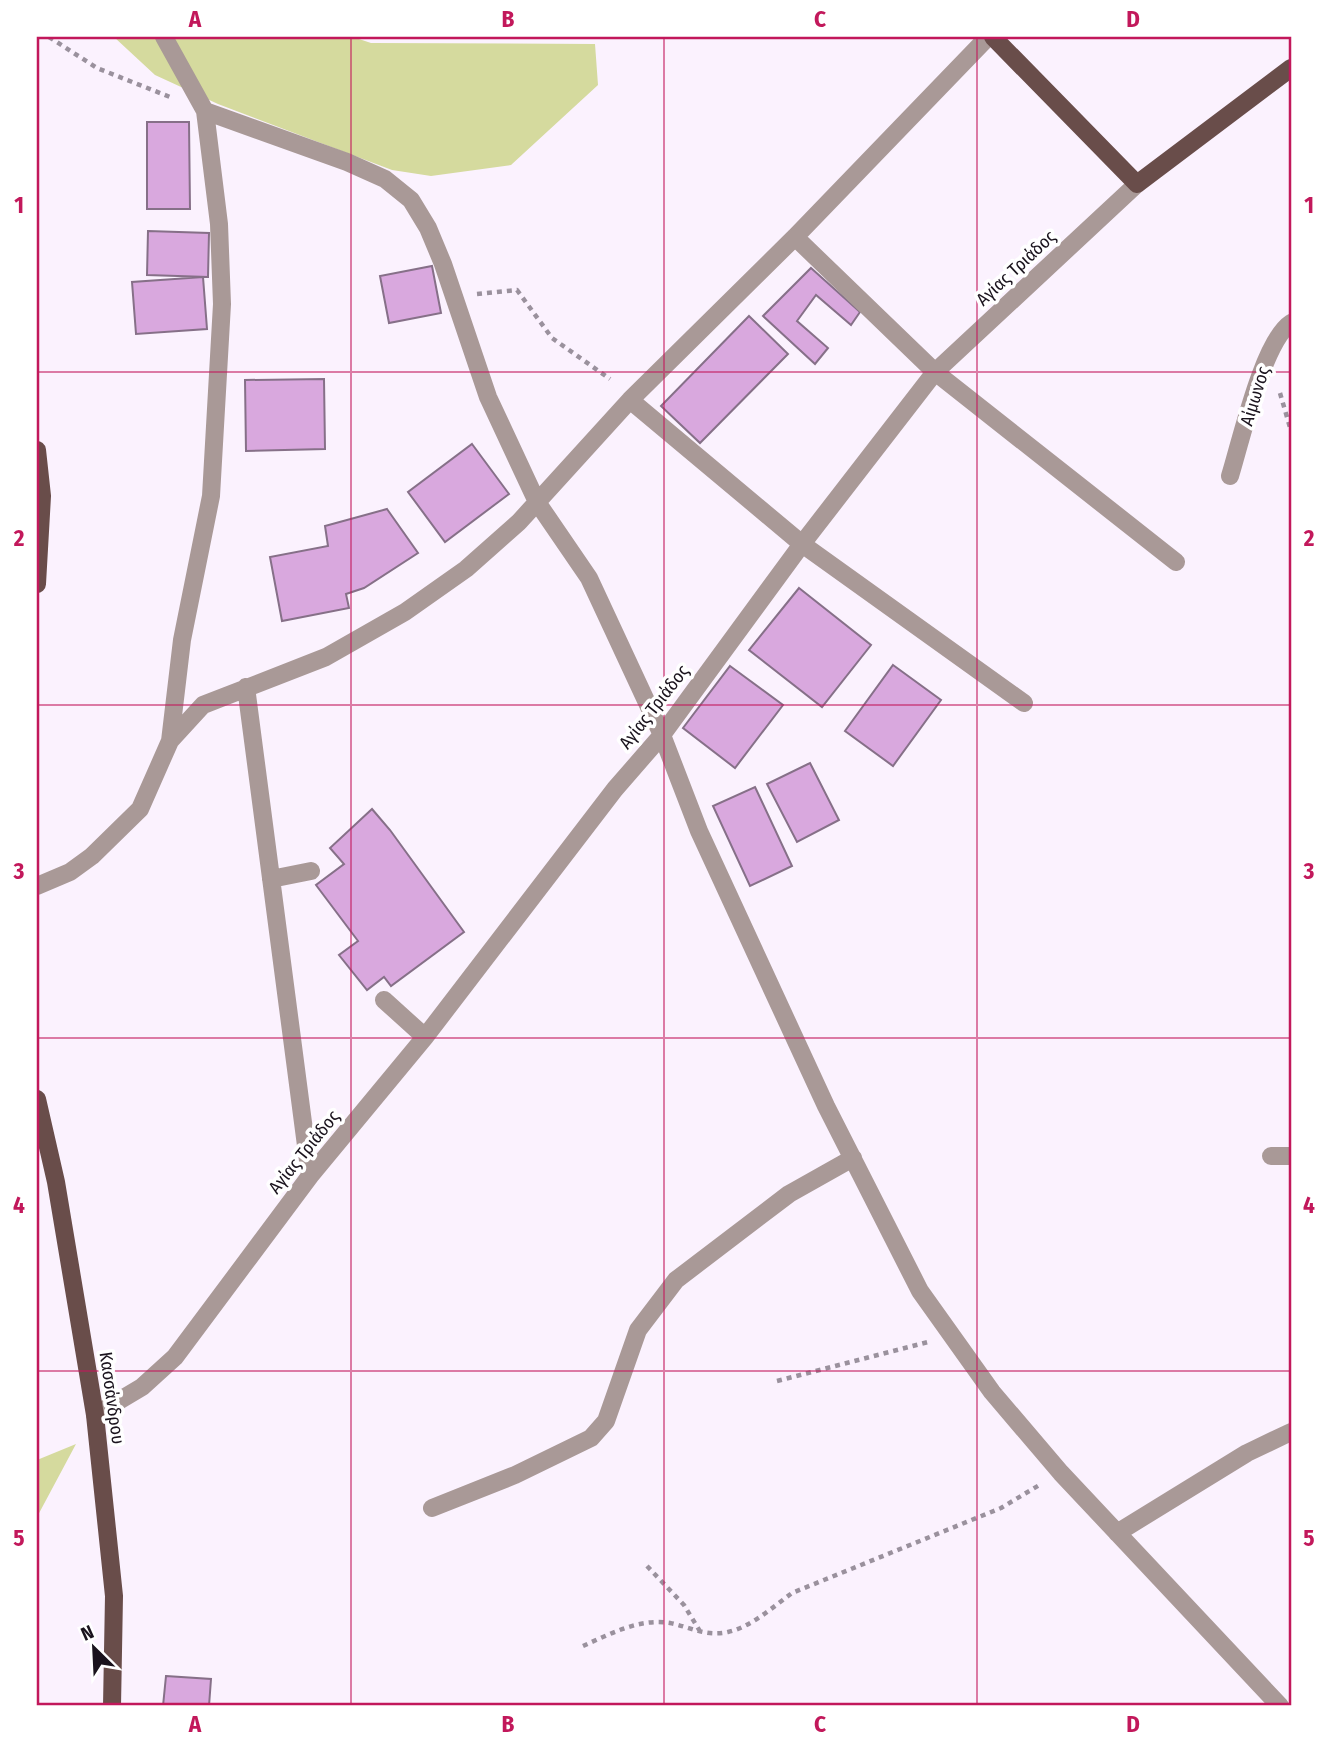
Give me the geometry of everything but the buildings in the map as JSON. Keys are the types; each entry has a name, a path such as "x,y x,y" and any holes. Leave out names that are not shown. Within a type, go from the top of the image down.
{"main road":[{"path":"990,37 1137,184"},
{"name":"Αγίας Τριάδος","path":"1137,184 1291,68"},
{"path":"37,450 42,496 37,584"},
{"name":"Κασσάνδρου","path":"37,1099 56,1182 95,1415 114,1597 112,1706"}],"street":[{"path":"164,37 205,111 219,224 222,304 219,403 211,496 181,640 170,741"},
{"path":"37,886 70,872 114,837 139,809 170,741 203,705 326,657 405,612 466,569 537,502 630,400 795,237 990,37"},
{"path":"205,111 347,162 385,179 411,200 428,228 488,397 537,502 589,578 663,736 699,831 853,1158 920,1291 950,1336 1061,1473 1280,1706"},
{"name":"Αγίας Τριάδος","path":"95,1415 142,1387 175,1357 310,1176 425,1037 615,789 663,736 802,544 935,372 1137,184"},
{"path":"795,237 935,372 1176,562"},
{"name":"Αίμωνος","path":"1230,476 1269,352 1284,328 1291,323"},
{"path":"630,400 802,544 1024,703"},
{"path":"246,687 310,1176"},
{"path":"271,879 311,872"},
{"path":"384,1000 425,1037"},
{"path":"1271,1156 1291,1156"},
{"path":"432,1508 515,1475 591,1438 606,1421 638,1330 676,1280 789,1194 853,1158"},
{"path":"1117,1533 1247,1453 1291,1432"}],"path":[{"path":"49,37 97,68 205,111"},
{"path":"455,298 517,290 552,338 610,379"},
{"path":"777,1381 950,1336"},
{"path":"583,1646 632,1625 668,1623 701,1633 729,1632 762,1615 792,1593 1001,1508 1061,1473"},
{"path":"647,1566 684,1605 701,1633"}],"green space":[{"path":"114,37 353,37 371,43 595,44 598,85 511,165 431,176 392,170 218,104 155,75"},
{"path":"76,1444 37,1517 37,1460"}]}
